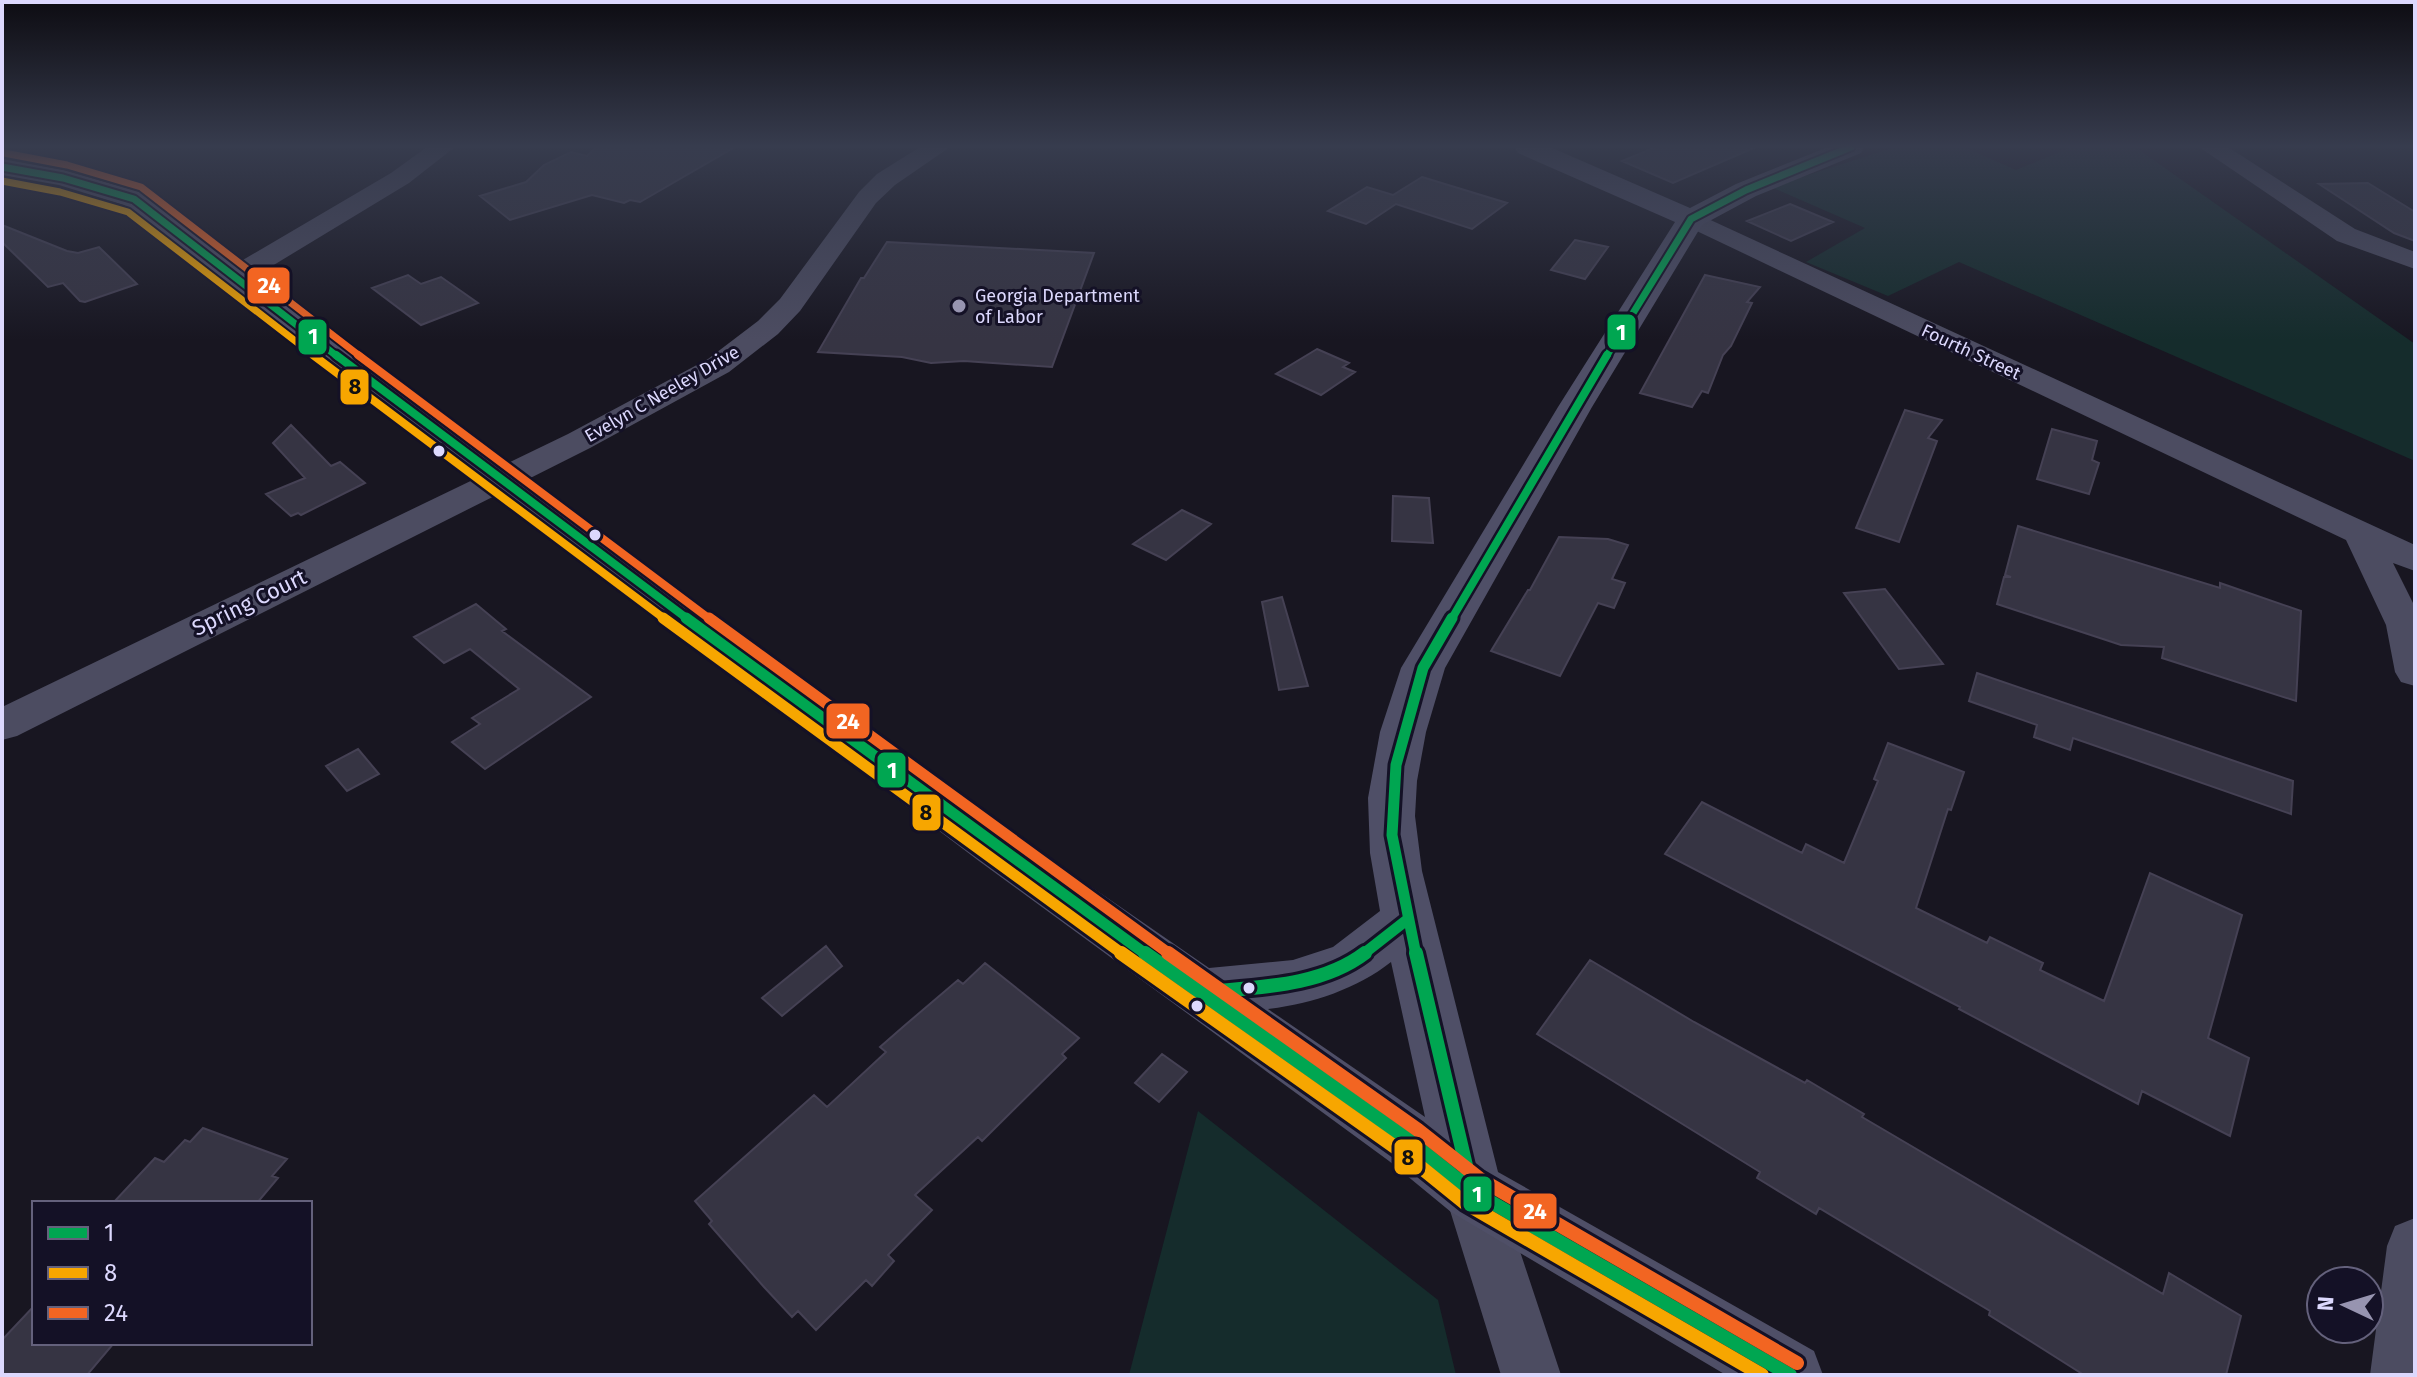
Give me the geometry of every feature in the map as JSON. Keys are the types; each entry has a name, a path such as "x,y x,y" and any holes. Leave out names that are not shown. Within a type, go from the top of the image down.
{"main road":[{"path":"150,211 497,479 1198,993 1410,1141 1472,1191 1790,1375"},
{"name":"Fourth Street","path":"1673,211 1691,219"},
{"path":"1472,1191 1394,857 1392,799 1408,709 1423,668 1575,407 1691,219 1706,211"},
{"path":"1198,993 1293,983 1350,964 1408,919"}],"street":[{"path":"234,277 344,211"},
{"name":"Evelyn C Neeley Drive","path":"497,479 674,391 749,344 789,305 855,211"},
{"path":"2310,211 2346,235 2415,261"},
{"name":"Fourth Street","path":"1691,219 2415,559"},
{"name":"Spring Court","path":"2,725 497,479"},
{"path":"2359,531 2405,625 2415,672"},
{"path":"1472,1191 1531,1375"},
{"path":"2400,1375 2415,1246"}],"green space":[{"path":"1827,211 2226,211 2415,344 2415,461 1959,262 1888,296 1806,262 1865,228"},
{"path":"1198,1111 1438,1300 1456,1375 1129,1375"}],"building":[{"path":"499,211 539,211 510,220"},
{"path":"1329,211 1385,211 1366,224"},
{"path":"1418,211 1496,211 1472,229"},
{"path":"1772,211 1807,211 1833,222 1791,241 1747,221"},
{"path":"2361,211 2415,212 2415,241 2394,233"},
{"path":"2,225 67,251 78,253 99,247 137,284 80,301 63,283 48,287 2,242"},
{"path":"1575,240 1608,247 1585,279 1551,270"},
{"name":"Georgia Department of Labor","path":"887,242 1094,253 1052,367 964,361 931,363 902,357 818,352 861,278 864,278"},
{"path":"408,275 421,284 441,277 478,303 421,325 372,288"},
{"path":"1705,275 1760,287 1747,302 1752,303 1731,346 1723,355 1708,393 1702,391 1692,407 1640,393"},
{"path":"1317,349 1349,363 1343,367 1355,372 1321,395 1276,374"},
{"path":"1905,410 1942,420 1928,438 1937,441 1899,542 1856,528"},
{"path":"291,425 331,466 340,462 365,483 301,515 291,516 266,494 305,478 273,443"},
{"path":"2052,429 2097,441 2092,460 2099,463 2089,494 2037,479"},
{"path":"1393,496 1429,498 1433,543 1392,541"},
{"path":"1182,510 1211,524 1166,560 1133,544"},
{"path":"2018,526 2220,588 2220,583 2301,611 2296,701 2162,658 2164,647 2121,645 1997,604 2004,577 2011,577 2005,575"},
{"path":"1559,537 1608,539 1628,545 1612,579 1625,583 1614,608 1598,603 1560,676 1491,651"},
{"path":"1885,589 1943,664 1899,669 1844,593"},
{"path":"1282,597 1308,686 1279,690 1262,602"},
{"path":"476,604 506,629 502,631 591,697 485,769 452,742 480,724 472,718 519,689 470,649 444,663 414,637"},
{"path":"1977,673 2293,781 2291,814 2073,738 2070,750 2034,737 2037,725 1969,701"},
{"path":"1888,743 1964,772 1951,810 1948,809 1916,908 1987,943 1990,937 2043,963 2040,970 2104,1001 2150,873 2242,915 2208,1038 2249,1058 2230,1136 2142,1091 2138,1104 1960,1007 1665,854 1702,802 1802,853 1806,844 1844,863 1878,781 1874,779"},
{"path":"358,749 379,774 347,791 326,766"},
{"path":"826,946 842,966 782,1016 762,998"},
{"path":"1590,960 1694,1022 1805,1083 1807,1080 1864,1114 1862,1117 2163,1294 2169,1273 2241,1316 2226,1375 2084,1375 1989,1315 1990,1311 1819,1208 1816,1214 1757,1178 1760,1172 1537,1034"},
{"path":"985,963 1079,1038 1062,1054 1066,1058 982,1141 978,1137 915,1195 932,1210 888,1255 894,1261 872,1286 866,1280 816,1330 798,1311 792,1317 709,1224 712,1221 695,1201 814,1095 827,1107 886,1052 880,1047 958,980 963,984"},
{"path":"1162,1054 1187,1072 1159,1102 1135,1083"},
{"path":"203,1128 287,1159 272,1176 278,1178 259,1201 115,1201 155,1158 164,1162 185,1140 190,1142"},
{"path":"32,1308 32,1345 112,1345 87,1375 2,1375 2,1340"}],"transit line":[{"name":"8","path":"125,211 489,490 988,858 1402,1152 1465,1203 1762,1375"},
{"name":"1","path":"150,211 497,479 996,847 1410,1141 1472,1191 1790,1375"},
{"name":"24","path":"172,211 505,468 1004,836 1418,1130 1480,1179 1797,1363"},
{"name":"1","path":"1472,1191 1401,889 1392,835 1396,765 1423,668 1575,407 1691,219 1706,211"},
{"name":"1","path":"1198,993 1293,983 1350,964 1408,919"}],"place":[{"name":"Georgia Department of Labor","path":"959,306"}]}
